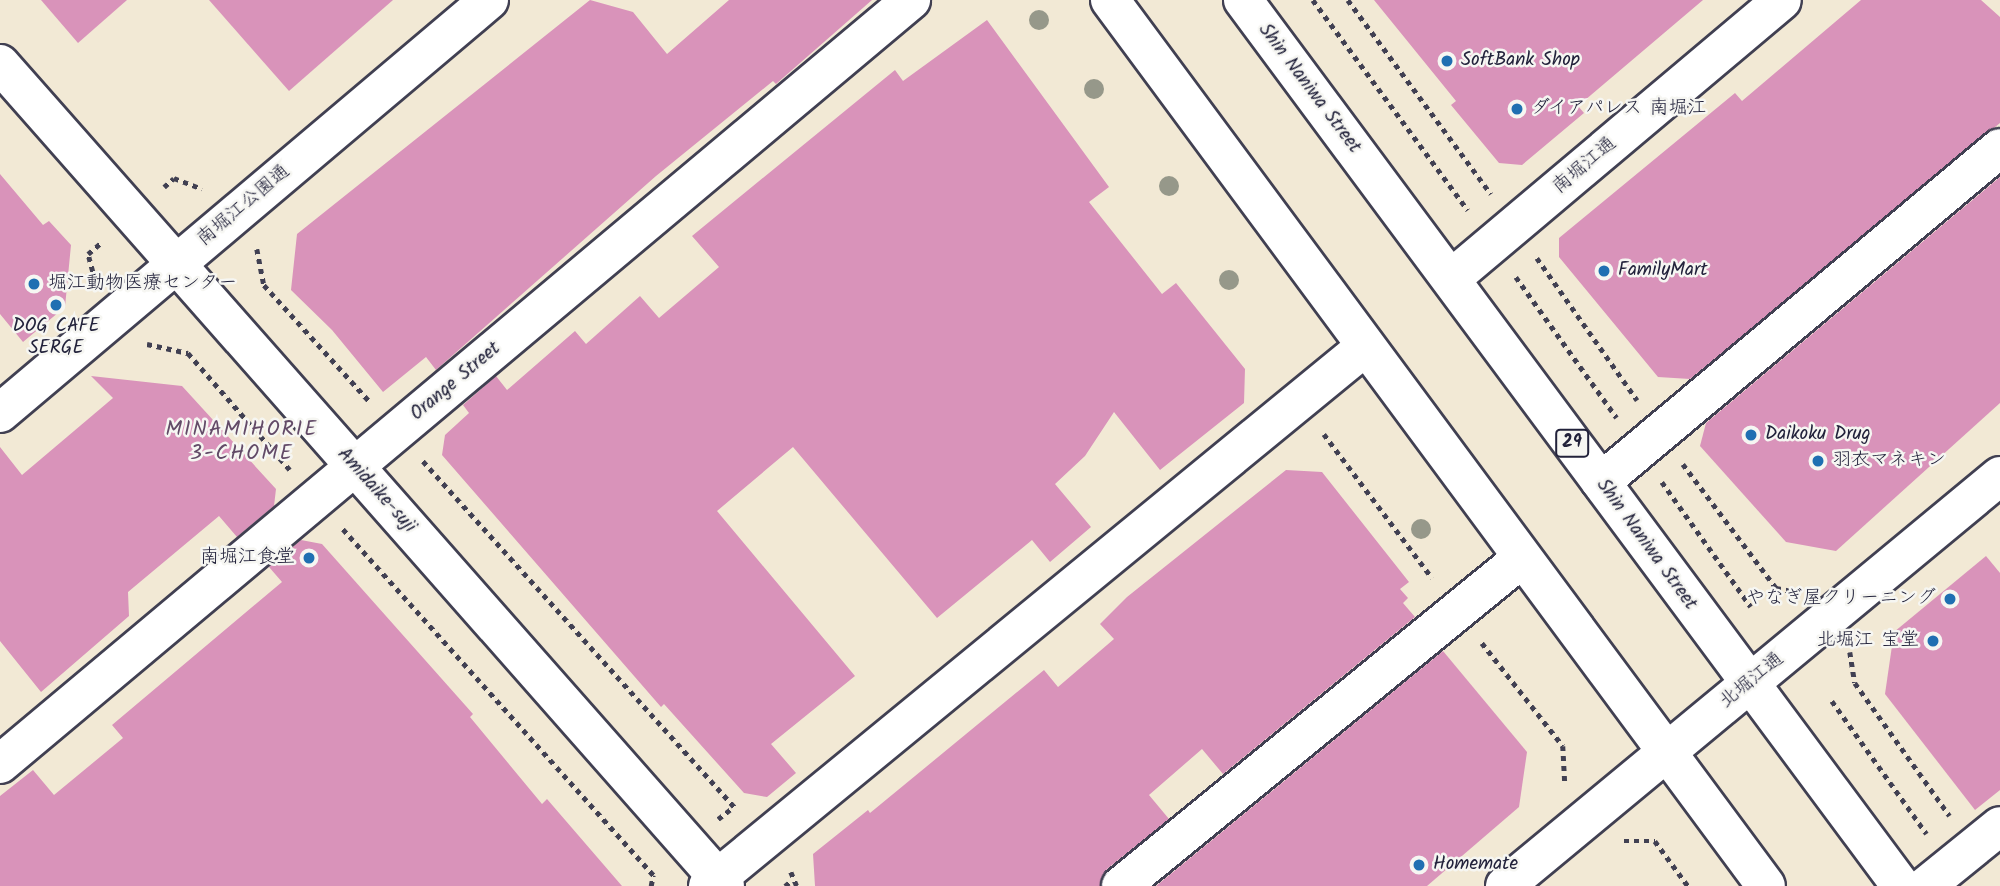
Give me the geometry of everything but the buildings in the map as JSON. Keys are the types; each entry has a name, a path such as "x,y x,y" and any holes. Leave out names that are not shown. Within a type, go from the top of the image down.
{"street":[{"name":"南堀江公園通","path":"0,413 489,0"},
{"name":"Orange Street","path":"0,764 911,0"},
{"path":"1110,0 1521,559 1766,886"},
{"name":"Shin Naniwa Street","path":"1242,0 1452,278 1748,684 1901,886"},
{"name":"南堀江通","path":"1452,278 1782,0"},
{"name":"Amidaike-suji","path":"0,65 717,883"},
{"path":"1601,482 2000,148"},
{"path":"717,883 1365,347"},
{"name":"北堀江通","path":"1505,886 2000,476"},
{"path":"1121,886 1521,559"}],"path":[{"path":"1313,0 1503,235"},
{"path":"1348,0 1503,235 1640,450 1751,607"},
{"path":"174,178 205,190"},
{"path":"258,251 264,285 731,809"},
{"path":"88,254 97,288"},
{"path":"146,344 188,353 653,875 651,886"},
{"path":"1300,402 1456,610 1563,746 1565,790"},
{"path":"1776,588 1805,593"},
{"path":"1849,648 1855,683 1962,857"},
{"path":"1832,701 1962,857"},
{"path":"1619,841 1655,841 1688,886"},
{"path":"785,886 792,880 797,886"}],"place":[{"name":"SoftBank Shop","path":"1447,61"},
{"name":"ダイアパレス 南堀江","path":"1517,109"},
{"name":"FamilyMart","path":"1604,271"},
{"name":"堀江動物医療センター","path":"34,284"},
{"name":"DOG CAFE SERGE","path":"56,305"},
{"name":"Daikoku Drug","path":"1751,435"},
{"name":"羽衣マネキン","path":"1818,461"},
{"name":"南堀江食堂","path":"309,558"},
{"name":"やなぎ屋クリーニング","path":"1950,599"},
{"name":"北堀江 宝堂","path":"1933,641"},
{"name":"Homemate","path":"1419,865"}],"district":[{"name":"MINAMIHORIE 3-CHOME","path":"242,442"}]}
